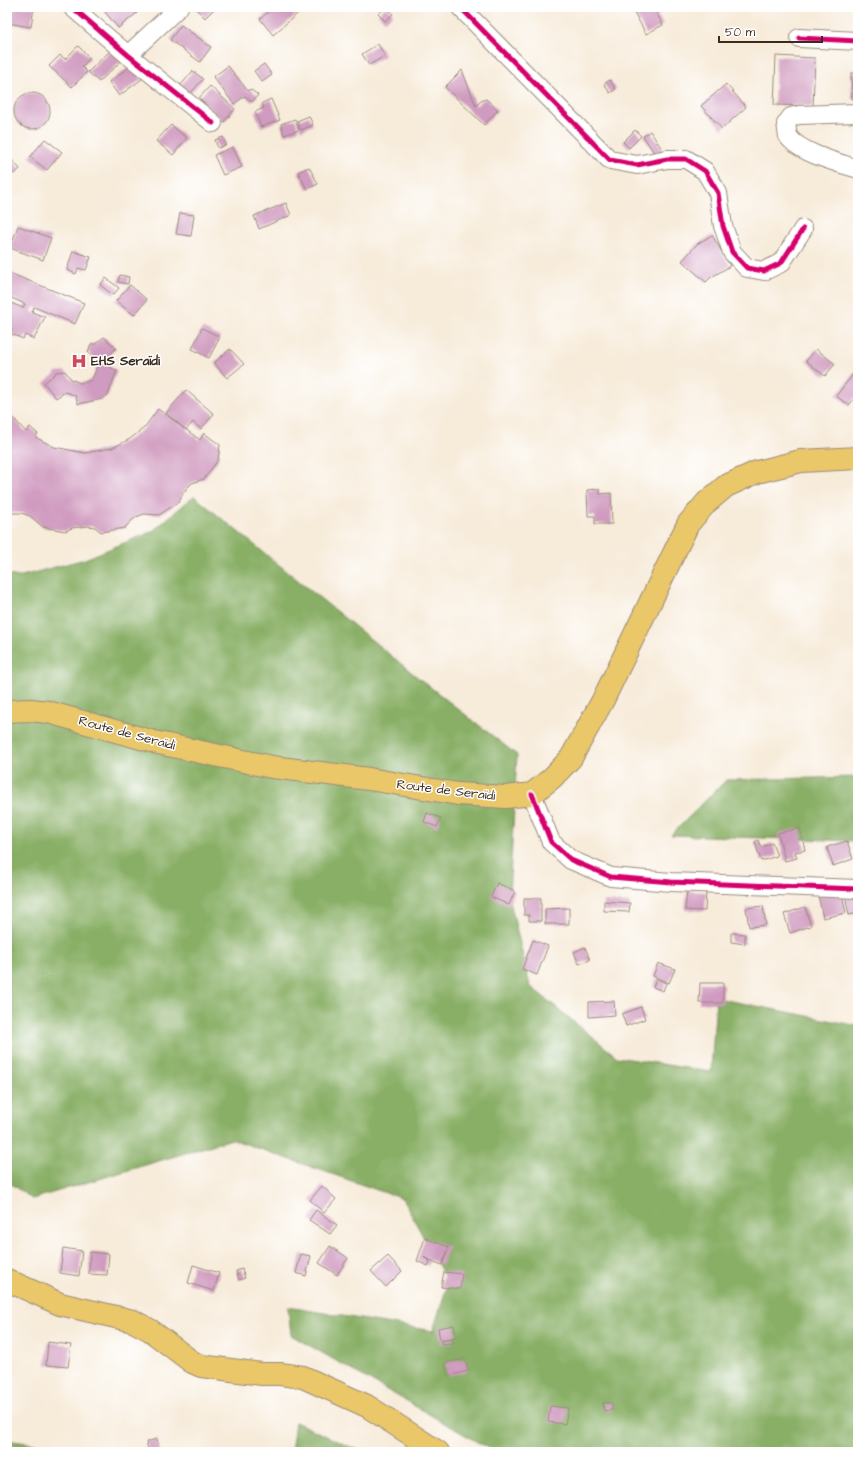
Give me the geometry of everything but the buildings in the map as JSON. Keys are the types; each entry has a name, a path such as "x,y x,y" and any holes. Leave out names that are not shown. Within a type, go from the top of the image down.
{"main road":[{"path":"532,794 552,778 571,758 603,700 688,524 707,502 726,486 757,472 801,462 858,458"},
{"name":"Route de Seraïdi","path":"7,711 30,710 48,712 158,743 272,766 369,779 458,794 506,797 532,794"},
{"path":"7,1280 60,1304 138,1323 150,1330 192,1362 201,1366 254,1373 303,1377 367,1406 438,1452"}],"street":[{"path":"72,7 128,56 212,123"},
{"path":"128,56 179,7"},
{"path":"460,7 610,160 637,165 667,159 686,158 705,171 718,193 722,226 732,252 748,268 764,271 781,263 803,229"},
{"path":"799,38 858,41"},
{"path":"858,113 799,115 791,117 786,124 788,135 799,147 834,162 858,169"},
{"path":"532,794 551,842 571,860 611,877 671,882 858,888"}],"green space":[{"path":"194,496 416,676 517,755 509,897 530,986 617,1057 711,1072 716,998 858,1026 858,1452 495,1452 291,1335 288,1307 433,1331 448,1283 403,1199 232,1139 32,1199 7,1181 7,574 18,577 85,559 153,531"},
{"path":"858,777 858,841 671,835 726,780"},
{"path":"295,1422 362,1452 291,1452"},
{"path":"7,1440 86,1452 7,1452"}],"cycle path":[{"path":"72,7 128,55 213,123"},
{"path":"460,7 610,160 637,165 667,159 686,159 705,171 718,193 723,226 732,252 747,268 764,271 781,263 803,229"},
{"path":"799,38 858,41"},
{"path":"532,794 551,842 571,860 611,877 671,882 858,889"}],"place":[{"name":"EHS Seraïdi","path":"79,361"}]}
